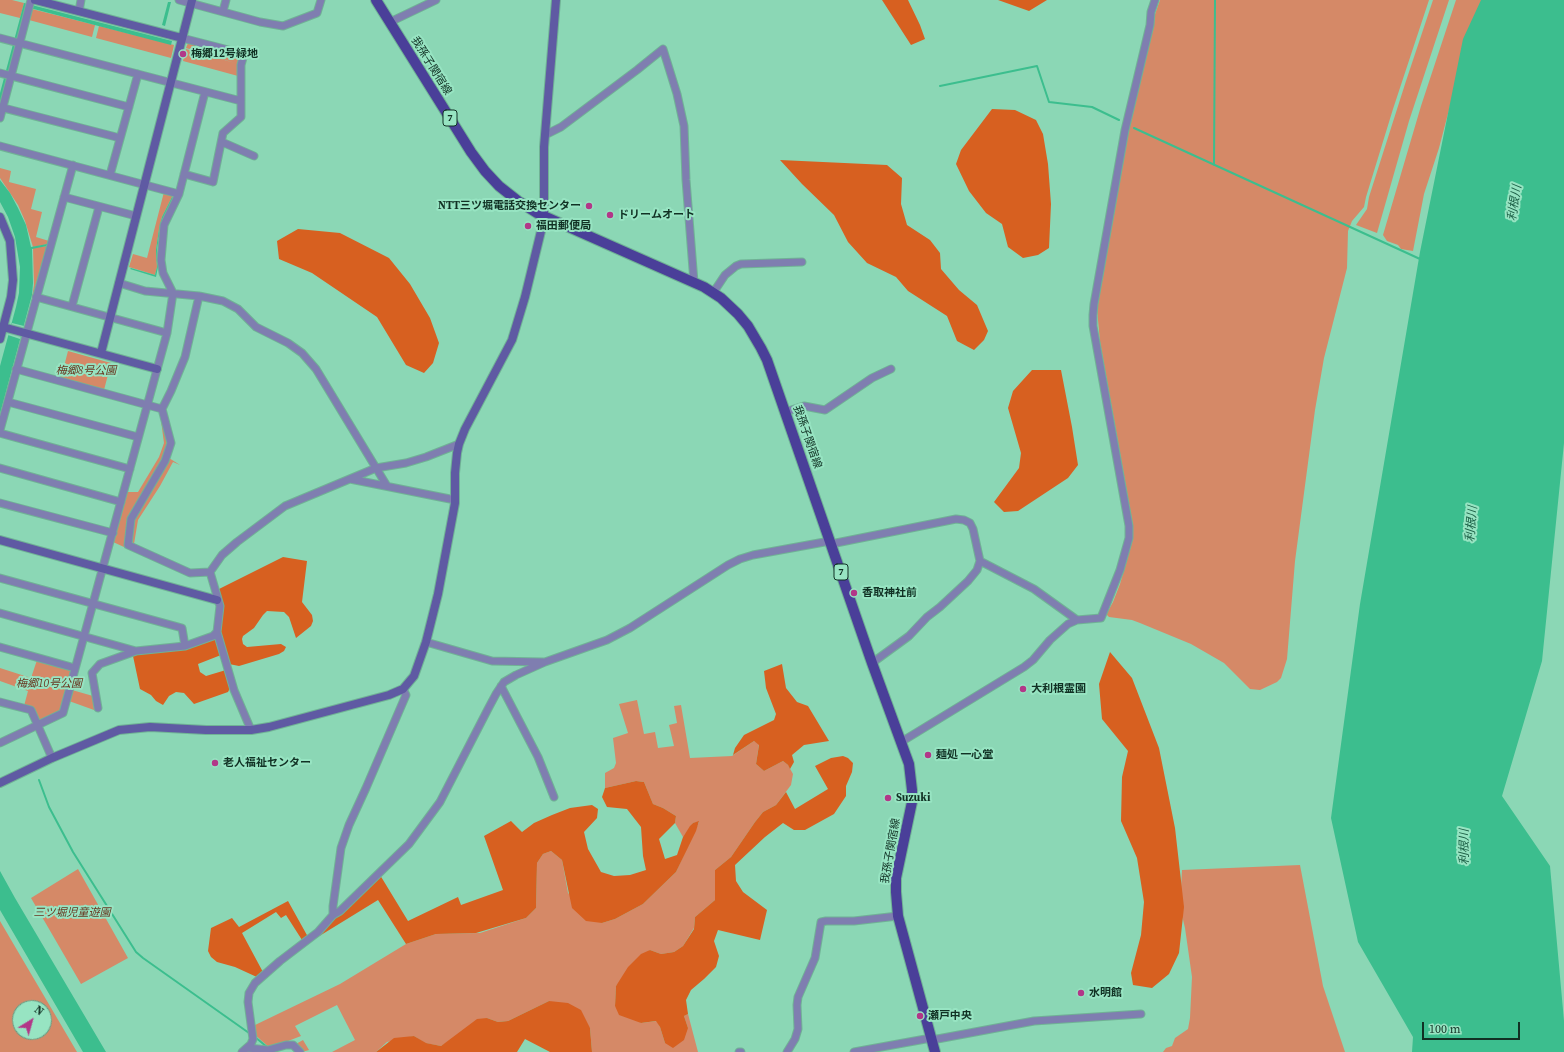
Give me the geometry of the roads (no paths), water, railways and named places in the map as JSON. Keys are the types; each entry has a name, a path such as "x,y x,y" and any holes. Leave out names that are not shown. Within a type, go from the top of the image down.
{"main road":[{"name":"我孫子関宿線","path":"376,0 471,152 485,171 508,194 531,210 694,282 714,293 738,314 758,341 768,360 872,663 909,764 912,790 911,810 896,878 898,916 935,1052"}],"street":[{"path":"0,118 1,108 31,0"},
{"path":"35,0 244,54 241,65 241,117 224,133 213,182 184,174"},
{"path":"78,11 81,0"},
{"path":"179,0 192,2 260,22 282,26 317,13 321,0"},
{"path":"223,11 226,0"},
{"path":"390,22 436,0"},
{"path":"0,783 52,758 110,733 129,728 150,727 206,730 251,730 269,727 389,695 403,689 414,676 426,642 438,594 455,500 456,453 465,429 512,340 525,297 544,216 546,135 556,0"},
{"path":"901,742 1024,667 1033,660 1050,640 1068,624 1077,620 1101,618 1120,570 1129,538 1127,511 1093,326 1093,315 1125,131 1150,25 1151,12 1155,0"},
{"path":"101,353 192,2"},
{"path":"0,38 241,101"},
{"path":"546,135 561,127 663,49 677,94 684,126 686,180 694,282"},
{"path":"0,73 129,107"},
{"path":"110,175 138,74"},
{"path":"0,743 63,713 167,333 173,293 163,273 161,260 164,225 179,194 205,92"},
{"path":"1,108 120,138"},
{"path":"222,142 254,156"},
{"path":"0,146 179,194"},
{"path":"0,430 24,333 36,297 73,165"},
{"path":"64,197 136,216"},
{"path":"72,306 99,207"},
{"path":"0,339 11,297 13,280 10,241 1,221"},
{"path":"714,293 725,275 741,264 802,262"},
{"path":"119,282 145,291 214,298 231,304 256,327 288,343 307,357 316,369 387,486"},
{"path":"199,296 185,357 172,391 162,409 171,443 164,461 131,519 128,545 190,573 210,572"},
{"path":"36,297 167,333"},
{"path":"4,327 157,369"},
{"path":"16,369 162,409"},
{"path":"785,412 804,406 819,410 826,410 872,378 890,370"},
{"path":"8,402 138,437"},
{"path":"0,434 130,469"},
{"path":"210,572 222,555 232,546 285,506 376,468 406,463 459,444"},
{"path":"0,468 121,502"},
{"path":"350,479 455,500"},
{"path":"0,502 113,533"},
{"path":"245,1050 251,1044 253,1035 248,1002 249,994 255,983 280,961 318,932 409,844 440,802 490,704 501,686 516,675 545,662 607,640 630,628 728,565 740,559 753,555 956,519 964,520 970,523 973,529 980,561 977,570 968,581 908,636 872,663"},
{"path":"0,540 218,600"},
{"path":"980,561 1034,590 1077,620"},
{"path":"210,572 220,606 217,632 234,690 251,730"},
{"path":"0,578 182,628 185,646"},
{"path":"0,613 136,651"},
{"path":"98,708 92,673 100,664 136,651 185,646 213,636 217,632"},
{"path":"426,642 492,661 545,662"},
{"path":"0,647 75,668"},
{"path":"501,686 538,757 554,797"},
{"path":"334,915 333,906 341,848 349,825 406,695 403,689"},
{"path":"0,702 30,710 52,758"},
{"path":"787,1052 795,1039 798,1029 798,997 815,958 821,922 854,921 898,916"},
{"path":"854,1052 1034,1021 1141,1014"},
{"path":"245,1050 268,1050 286,1045 293,1045 300,1052"}],"water":[{"name":"利根川","path":"1481,0 1564,0 1564,443 1542,661 1502,796 1550,866 1564,1021 1564,1052 1412,1052 1413,1037 1358,942 1331,818 1360,604 1420,252 1463,39"},
{"path":"168,2 171,2 165,26 162,25"},
{"path":"24,3 172,41 171,45 26,7 0,106 0,93"},
{"path":"0,180 10,193 26,225 31,247 47,244 47,246 32,249 32,295 0,414 0,366 19,293 20,267 15,237 8,217 0,202"},
{"path":"172,197 173,198 164,217 159,236 157,250 158,267 156,277 130,269 131,268 155,275 157,267 156,250 159,229 162,217"},
{"path":"0,871 106,1052 83,1052 0,910"}],"waterway":[{"path":"1214,165 1215,0"},
{"path":"940,86 1037,66 1049,102 1092,107 1119,120"},
{"path":"1134,128 1420,259"},
{"path":"39,780 49,807 73,852 136,952 249,1033"},
{"path":"255,1037 267,1047"}],"place":[{"name":"梅郷12号緑地","path":"183,54"},
{"name":"NTT三ツ堀電話交換センター","path":"589,206"},
{"name":"ドリームオート","path":"610,215"},
{"name":"福田郵便局","path":"528,226"},
{"name":"香取神社前","path":"854,593"},
{"name":"大利根霊園","path":"1023,689"},
{"name":"麺処 一心堂","path":"928,755"},
{"name":"老人福祉センター","path":"215,763"},
{"name":"Suzuki","path":"888,798"},
{"name":"水明館","path":"1081,993"},
{"name":"瀬戸中央","path":"920,1016"}],"park label":[{"name":"梅郷8号公園","path":"86,371"},
{"name":"梅郷10号公園","path":"49,684"},
{"name":"三ツ堀児童遊園","path":"72,913"}]}
